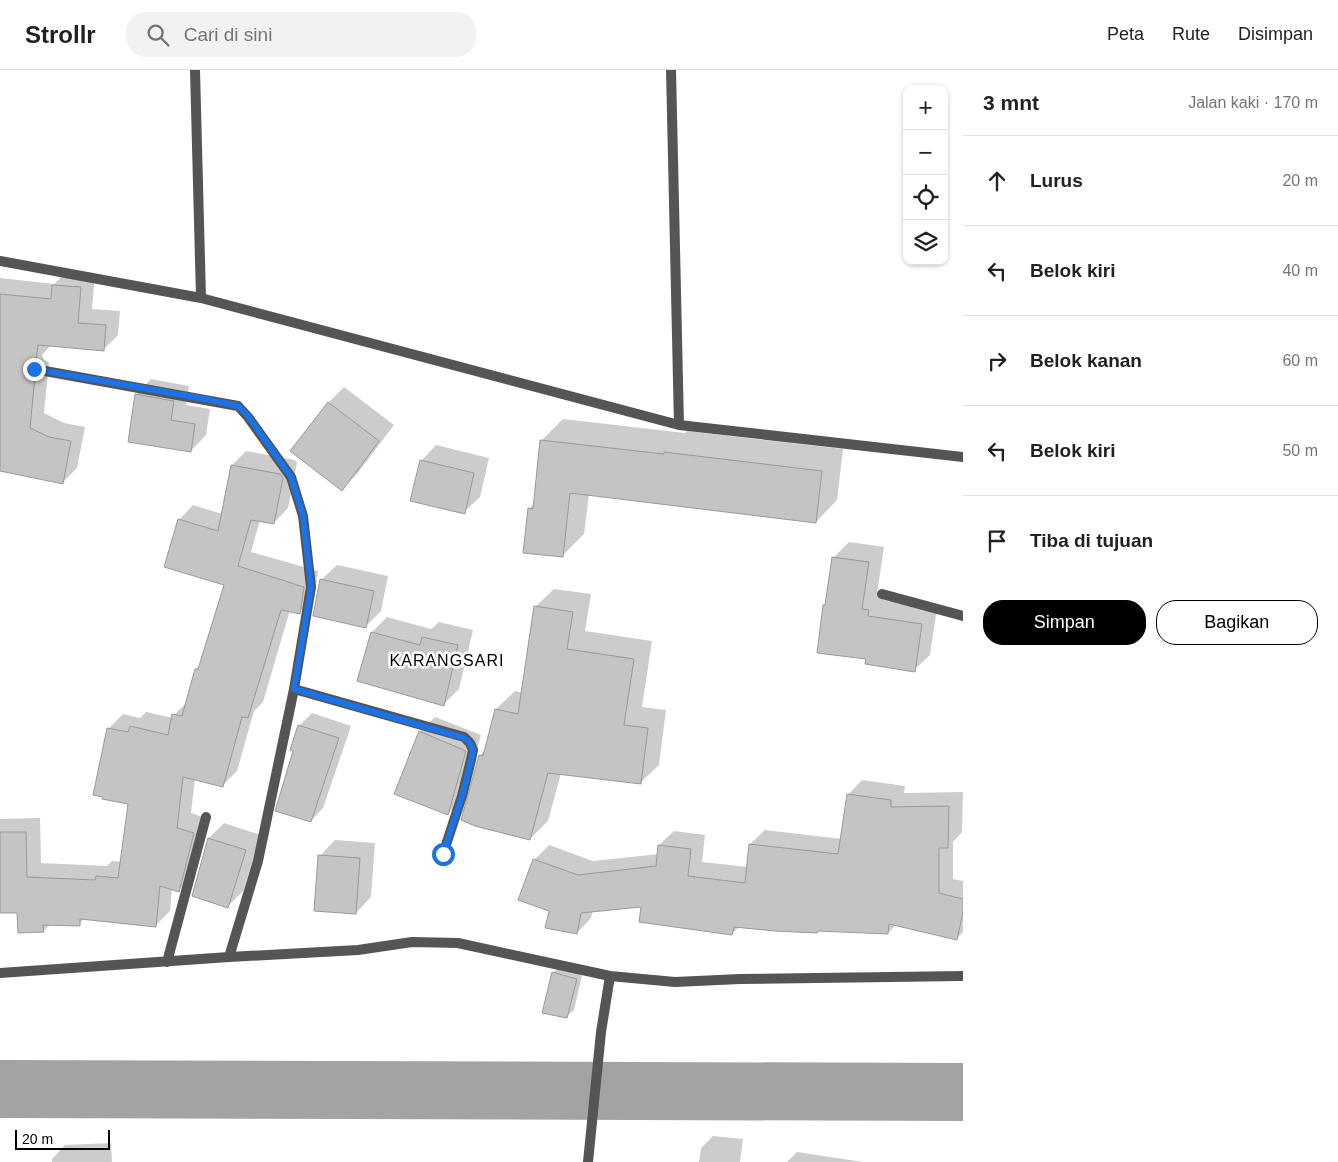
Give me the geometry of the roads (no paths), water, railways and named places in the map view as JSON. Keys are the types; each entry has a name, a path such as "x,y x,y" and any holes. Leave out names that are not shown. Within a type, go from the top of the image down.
{"street":[{"path":"195,70 201,298"},
{"path":"671,70 679,425"},
{"path":"0,261 201,298 679,425 963,457"},
{"path":"34,369 238,406 248,416 291,477 303,516 311,587 294,689 258,861 229,957"},
{"path":"882,594 963,616"},
{"path":"294,689 464,738 470,743 473,750 471,760 462,796 443,854"},
{"path":"167,962 206,817"},
{"path":"0,973 358,950 412,942 458,943 610,976 675,982 740,979 963,976"},
{"path":"588,1162 601,1032 610,976"}],"waterway":[{"path":"0,1089 963,1092"}],"district":[{"name":"KARANGSARI","path":"447,660"}]}
